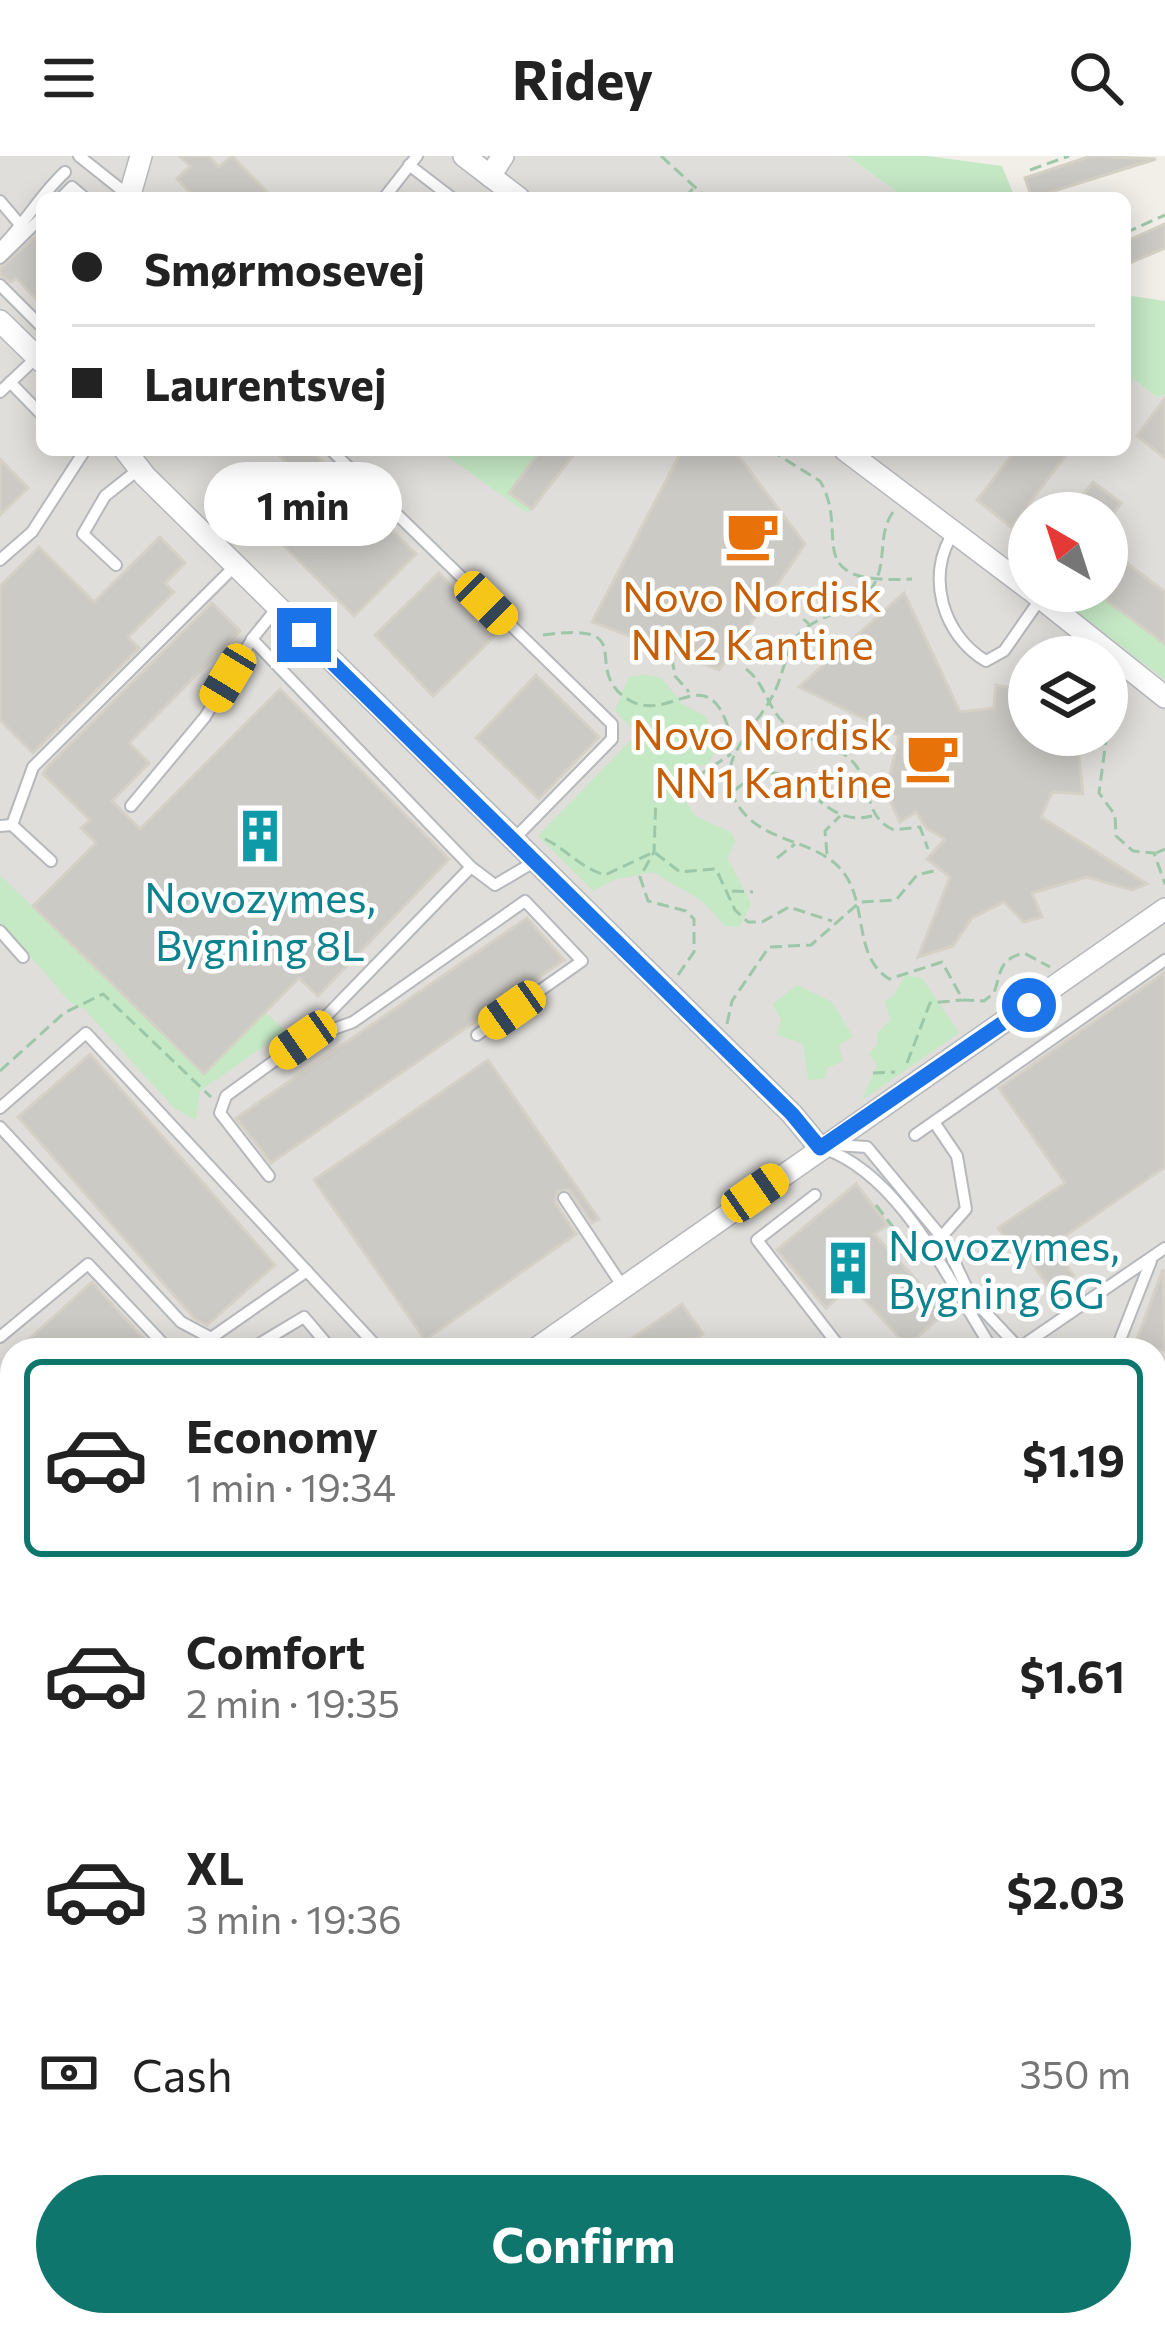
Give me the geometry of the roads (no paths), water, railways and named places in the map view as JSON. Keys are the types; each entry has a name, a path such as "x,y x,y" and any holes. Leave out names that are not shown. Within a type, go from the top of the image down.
{"street":[{"path":"130,192 141,156"},
{"path":"464,156 510,192"},
{"path":"490,176 503,156"},
{"path":"0,321 36,351"},
{"path":"129,456 820,1148"},
{"path":"854,456 1008,573"},
{"path":"1058,612 1165,697"},
{"path":"551,1338 1165,909"}],"lane":[{"path":"79,156 123,192"},
{"path":"389,192 413,161 446,192"},
{"path":"43,192 65,172"},
{"path":"0,248 22,226 36,199"},
{"path":"0,201 22,226"},
{"path":"0,258 36,223"},
{"path":"0,285 36,321"},
{"path":"0,392 36,355"},
{"path":"10,382 36,410"},
{"path":"0,560 32,532 81,456"},
{"path":"252,639 471,867 495,885 612,739 612,724 337,456"},
{"path":"116,566 83,534 105,496 139,469"},
{"path":"954,532 936,567 944,606 966,649 986,661 1004,651 1024,612"},
{"path":"51,861 6,826 33,766 235,566"},
{"path":"131,806 205,718 252,639 277,608"},
{"path":"269,1176 220,1113 226,1096 303,1040 471,867"},
{"path":"303,1040 353,1022 525,901 582,961 478,1035"},
{"path":"0,931 23,957"},
{"path":"915,1135 1165,960"},
{"path":"0,1108 86,1033 369,1338"},
{"path":"926,1258 966,1209 957,1156 934,1122"},
{"path":"0,1127 182,1322 211,1338 307,1271"},
{"path":"820,1148 853,1143 867,1147 944,1240 970,1297 1007,1338"},
{"path":"820,1148 855,1160 984,1338"},
{"path":"815,1195 757,1240 833,1338"},
{"path":"563,1198 623,1287"},
{"path":"1033,1338 1165,1248"},
{"path":"1121,1338 1152,1258"},
{"path":"0,1337 88,1264 158,1338"},
{"path":"144,1322 158,1297"},
{"path":"269,1338 304,1317 322,1338"}],"place":[{"name":"Novo Nordisk NN2 Kantine","path":"752,535"},
{"name":"Novo Nordisk NN1 Kantine","path":"932,757"},
{"name":"Novozymes, Bygning 8L","path":"260,836"},
{"name":"Novozymes, Bygning 6G","path":"848,1268"}]}
